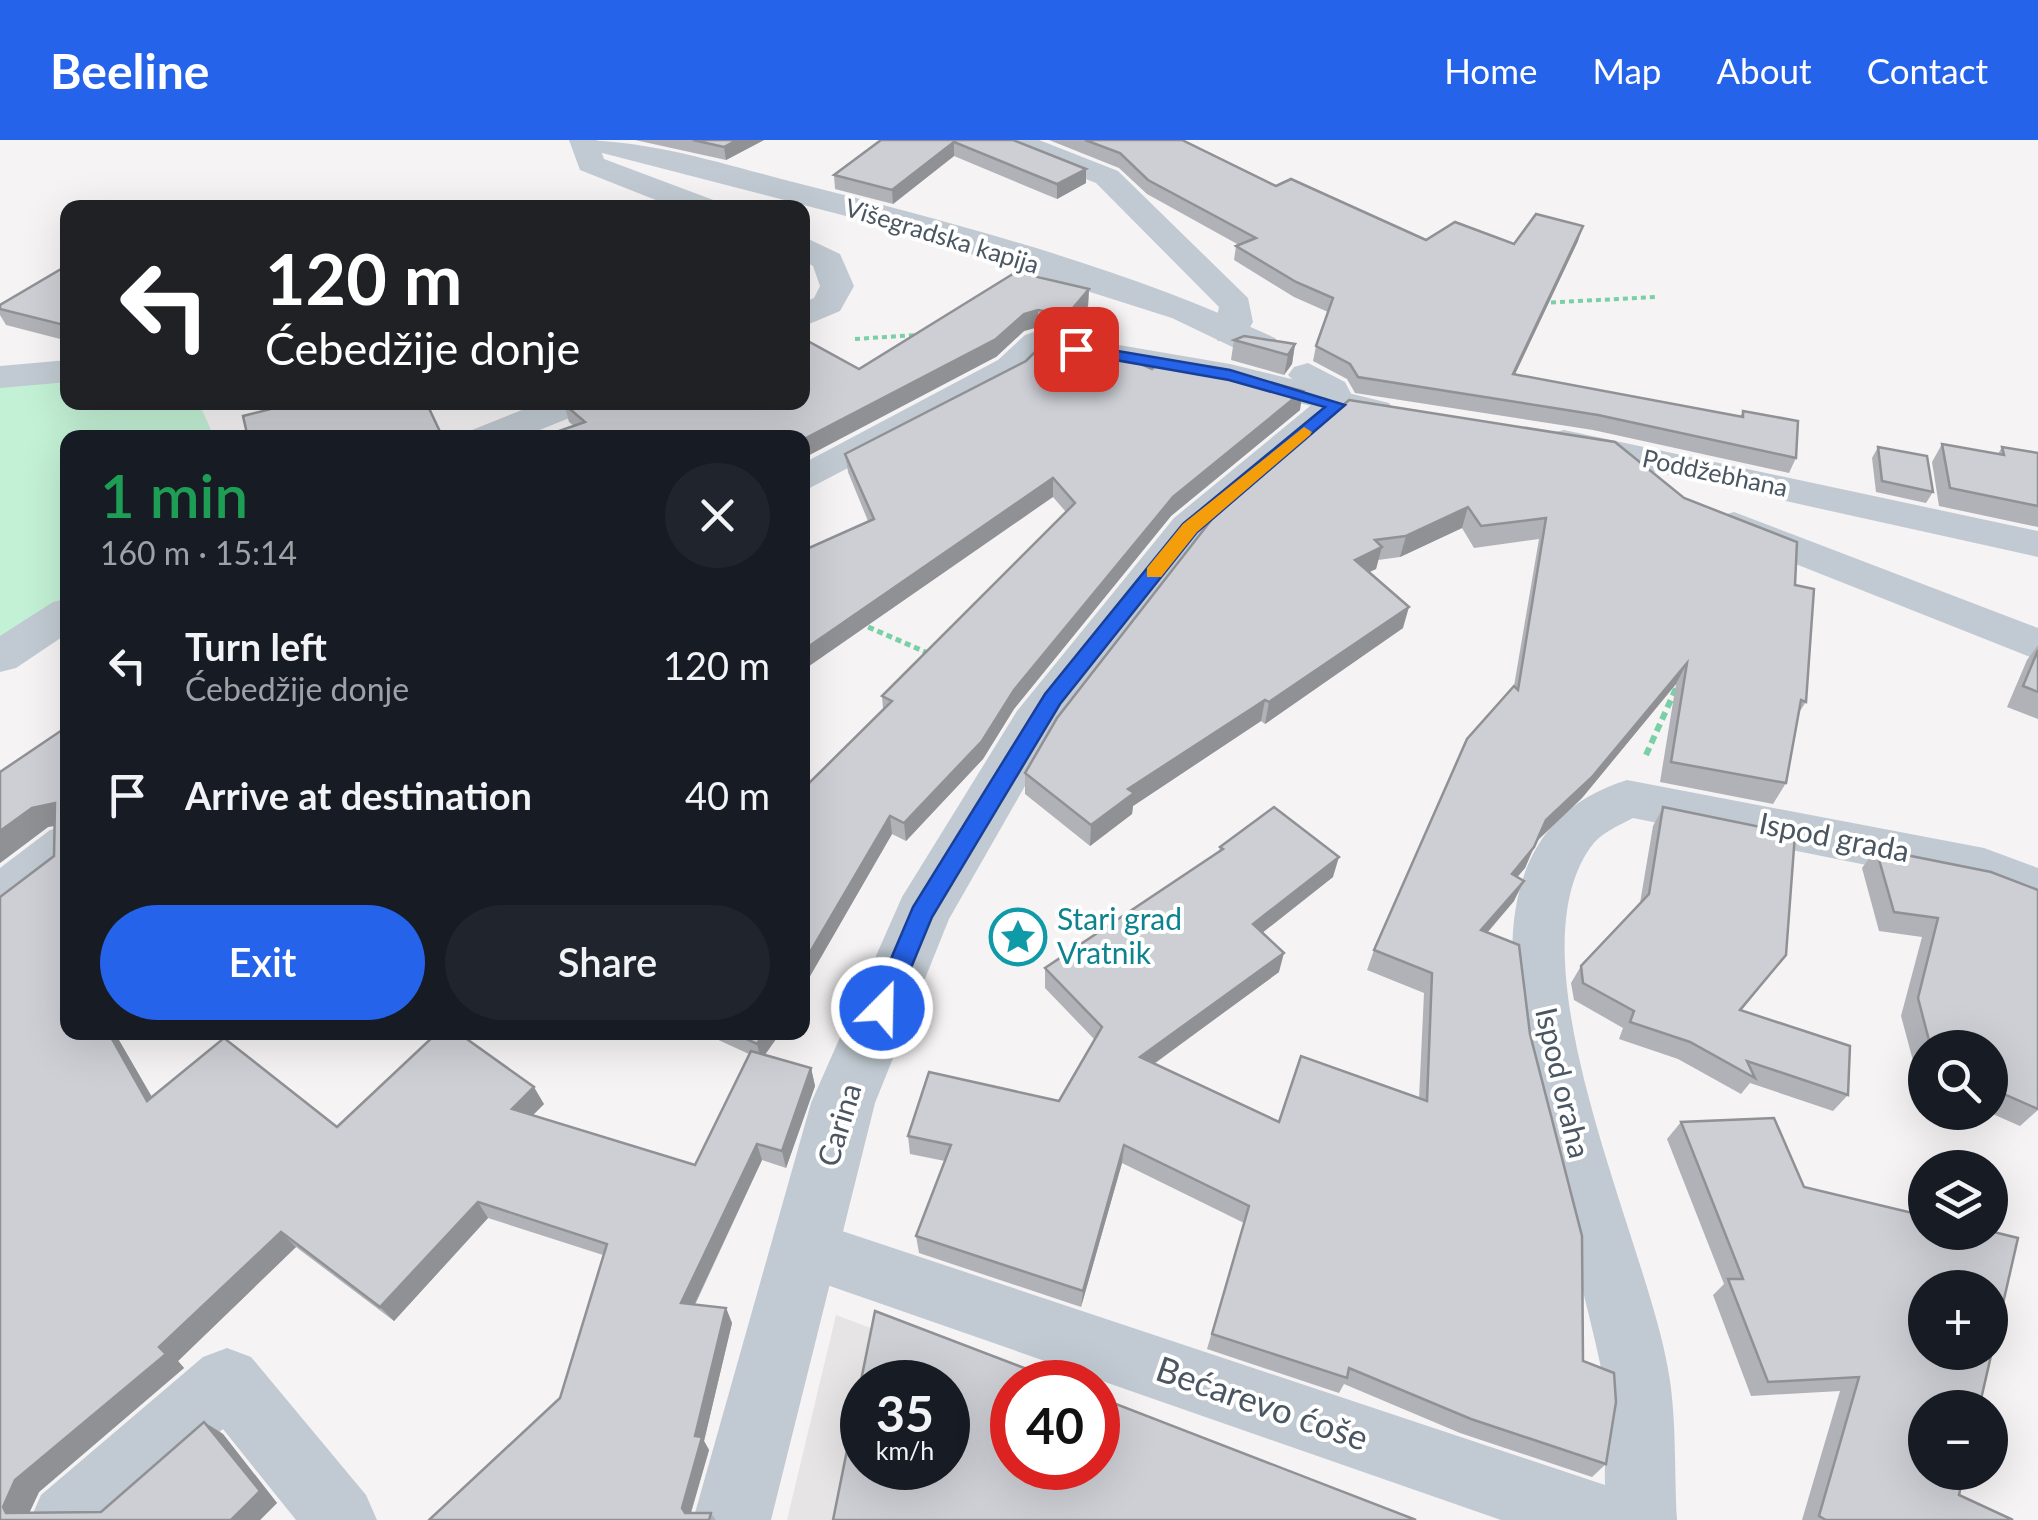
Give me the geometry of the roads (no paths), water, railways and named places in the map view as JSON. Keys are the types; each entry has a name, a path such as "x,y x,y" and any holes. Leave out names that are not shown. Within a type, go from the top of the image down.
{"street":[{"path":"587,140 592,164 684,200"},
{"name":"Višegradska kapija","path":"587,140 885,216 1186,310 1246,340"},
{"name":"Višegradska kapija","path":"1013,140 1107,177 1236,305 1236,322 1246,340"},
{"path":"810,251 828,261 837,286 828,304 810,313"},
{"path":"810,476 1011,368 1037,342 1323,390 1415,418"},
{"path":"0,376 60,372"},
{"name":"Carina","path":"732,1520 842,1102 922,914 1035,724 1190,528 1323,390"},
{"path":"506,430 556,410"},
{"name":"Poddžebhana","path":"1533,436 2035,542"},
{"path":"1616,452 1690,508 2038,645"},
{"path":"0,657 60,617"},
{"name":"Ispod grada","path":"1627,798 1984,868 2038,890"},
{"name":"Ispod oraha","path":"1627,798 1575,829 1540,905 1540,981 1545,1034 1635,1369 1642,1520"},
{"path":"0,897 60,850"},
{"name":"Bećarevo ćoše","path":"806,1248 1604,1520"},
{"path":"66,1520 227,1380 340,1520"}],"place":[{"name":"Stari grad Vratnik","path":"1018,937"}]}
